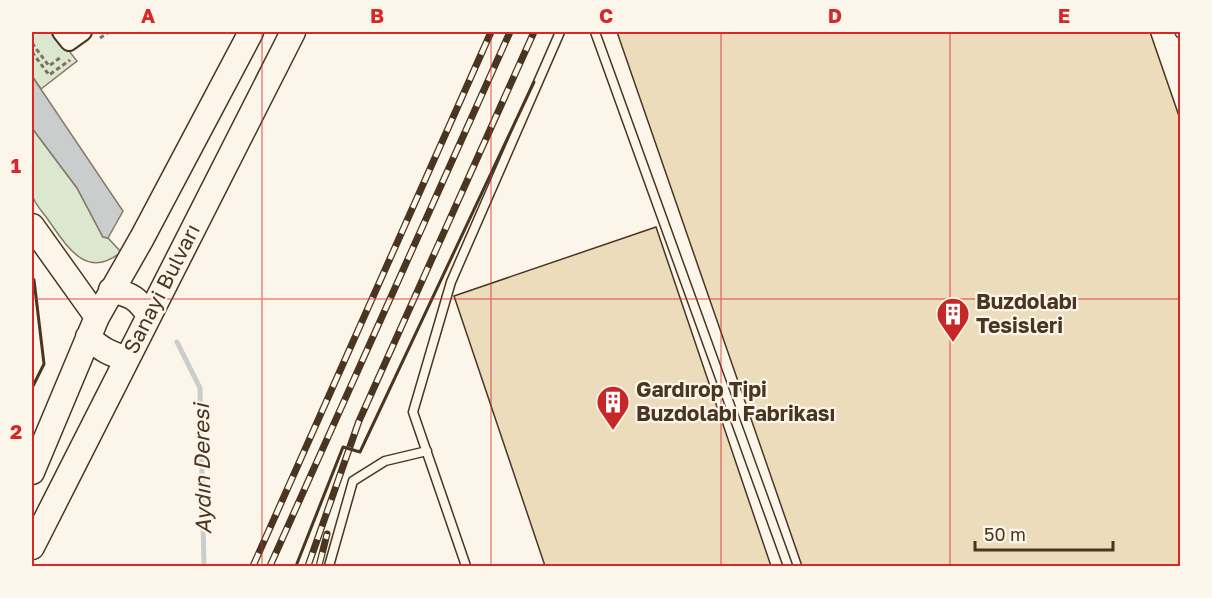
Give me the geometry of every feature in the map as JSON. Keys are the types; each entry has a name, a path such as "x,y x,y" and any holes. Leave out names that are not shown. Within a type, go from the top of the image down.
{"main road":[{"name":"Sanayi Bulvarı","path":"32,472 111,290 142,238 251,32"},
{"name":"Sanayi Bulvarı","path":"32,547 293,32"},
{"path":"32,226 93,327 101,349 114,356 128,358"},
{"path":"111,290 138,299 149,315"}],"street":[{"path":"61,32 69,42 82,32"}],"lane":[{"path":"466,567 413,412 451,282 560,32"},
{"path":"595,32 788,567"},
{"path":"329,567 353,482 385,461 427,451"}],"green space":[{"path":"32,32 54,32 77,61 41,89 32,76"},
{"path":"32,128 77,188 103,237 108,238 121,252 109,260 98,263 88,262 79,257 63,241 39,208 33,197 31,186"}],"shaded area":[{"path":"32,76 123,211 108,238 103,237 77,188 32,128"}],"building":[{"name":"Buzdolabı Tesisleri","path":"617,32 1150,32 1180,119 1180,566 802,566"},
{"name":"Gardırop Tipi Buzdolabı Fabrikası","path":"656,227 771,566 545,566 454,296"}],"waterway":[{"name":"Aydın Deresi","path":"177,342 200,388 204,566"}],"railway":[{"path":"253,566 491,32"},
{"path":"270,566 510,32"},
{"path":"308,566 359,421 534,32"},
{"path":"319,566 327,534"}],"wall":[{"path":"296,566 343,447 360,452 534,82"},
{"path":"32,277 44,364 32,388"}],"place":[{"name":"Buzdolabı Tesisleri","path":"953,343"},
{"name":"Gardırop Tipi Buzdolabı Fabrikası","path":"613,431"}]}
